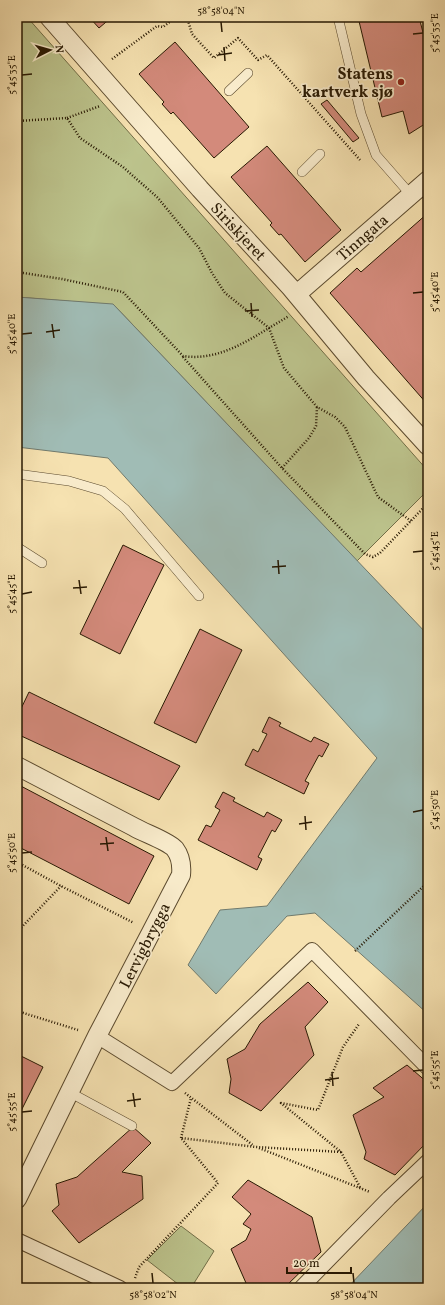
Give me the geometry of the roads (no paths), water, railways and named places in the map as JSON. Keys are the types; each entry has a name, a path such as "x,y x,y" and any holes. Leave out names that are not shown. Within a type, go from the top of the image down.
{"street":[{"name":"Siriskjeret","path":"49,17 200,189 297,294 366,378 428,446"},
{"name":"Tinngata","path":"297,294 428,180"},
{"name":"Lervigbrygga","path":"17,766 162,840 175,848 181,860 182,866 181,875 97,1036 17,1199"},
{"path":"97,1036 172,1083 312,950 428,1068"},
{"path":"301,1288 389,1198 428,1161"},
{"path":"17,1240 120,1288"}],"lane":[{"path":"338,17 361,114 376,155 411,195"},
{"path":"229,91 248,73"},
{"path":"302,172 320,154"},
{"path":"17,474 69,481 103,491 125,509 199,596"},
{"path":"17,547 42,562"},
{"path":"70,1092 132,1126"}],"water":[{"path":"17,297 113,304 428,635 428,1014 315,913 287,916 216,994 188,965 220,910 267,906 377,758 108,458 17,447"},
{"path":"428,1203 428,1288 347,1288"}],"place":[{"name":"Statens kartverk sjø","path":"401,82"}]}
